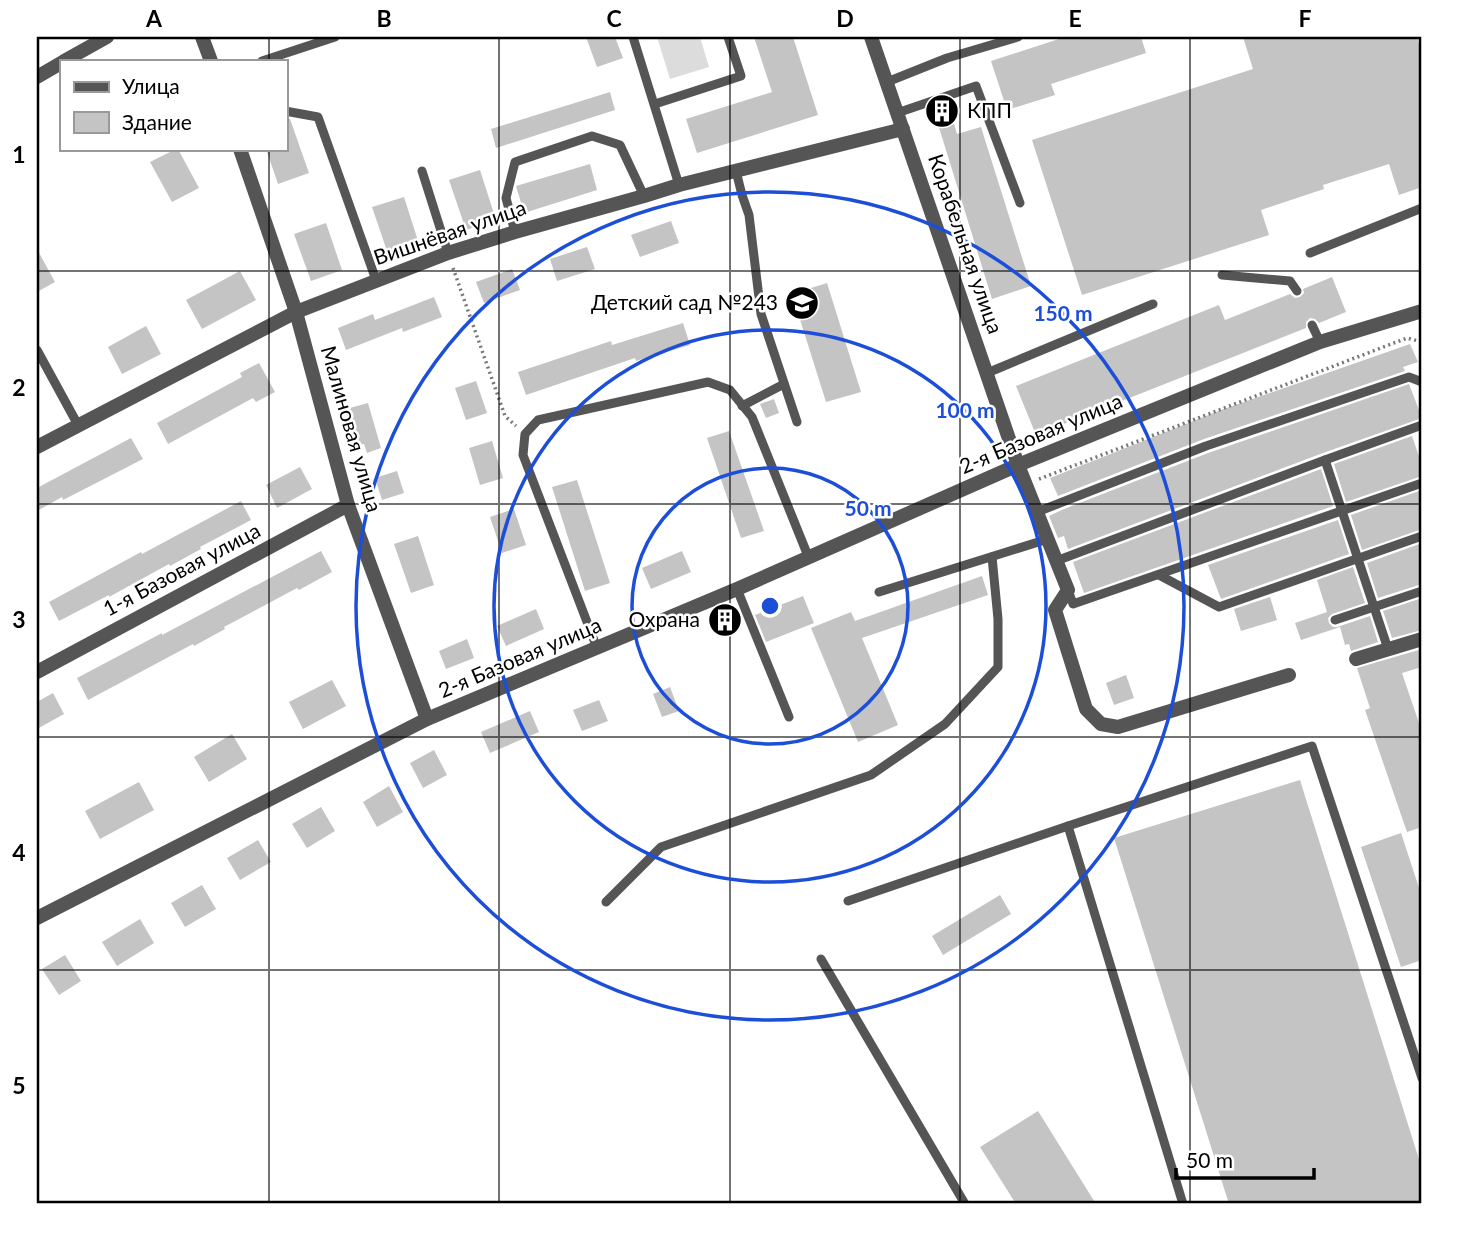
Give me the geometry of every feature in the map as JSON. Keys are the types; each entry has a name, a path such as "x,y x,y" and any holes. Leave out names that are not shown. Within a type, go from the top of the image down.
{"street":[{"path":"67,60 107,37"},
{"path":"202,37 211,60"},
{"name":"Корабельная улица","path":"871,37 1018,465 1068,590"},
{"path":"37,77 60,64"},
{"name":"Вишнёвая улица","path":"37,447 296,312 448,253 679,185 903,129"},
{"name":"Малиновая улица","path":"240,150 296,312 348,505 427,719"},
{"name":"2-я Базовая улица","path":"37,918 427,719 737,589 1018,465 1320,342 1422,311"},
{"name":"1-я Базовая улица","path":"37,672 348,505"},
{"path":"1068,590 1055,610 1086,709 1101,724 1118,727 1289,674"},
{"path":"1356,659 1422,639"}],"lane":[{"path":"265,60 335,37"},
{"path":"633,37 679,185"},
{"path":"655,104 741,76 728,37"},
{"path":"887,82 947,58 1018,37"},
{"path":"897,113 976,86 1020,203"},
{"path":"287,111 318,117 376,280"},
{"path":"515,232 506,198 516,162 592,136 620,145 644,197"},
{"path":"422,171 448,253"},
{"path":"736,171 750,215 761,314 797,422"},
{"path":"1310,253 1422,208"},
{"path":"1222,275 1290,281 1297,291"},
{"path":"987,373 1153,304"},
{"path":"1312,325 1320,342"},
{"path":"37,350 78,425"},
{"path":"1037,512 1206,446 1409,377 1422,382"},
{"path":"597,648 523,455 525,435 538,420 708,382 730,390 752,417 808,556"},
{"path":"742,406 784,384"},
{"path":"1056,561 1325,460 1421,429"},
{"path":"1325,460 1388,649"},
{"path":"1068,590 1073,604 1422,483"},
{"path":"1159,575 1219,607 1422,536"},
{"path":"879,592 1048,539"},
{"path":"606,902 661,847 871,775 945,724 998,667 998,619 992,557"},
{"path":"737,589 789,717"},
{"path":"1335,620 1422,592"},
{"path":"848,901 1312,746 1422,1078"},
{"path":"1068,826 1183,1204"},
{"path":"821,959 965,1204"}],"path":[{"path":"448,253 505,416 525,435"},
{"path":"1037,480 1407,338 1422,342"}],"shaded area":[{"path":"657,37 700,37 709,67 670,79"}],"building":[{"path":"586,37 615,37 623,58 597,67"},
{"path":"754,37 793,37 818,115 697,153 686,119 772,92"},
{"path":"1065,37 1141,37 1146,53 1051,84 1055,95 1007,110 991,61"},
{"path":"1243,37 1417,37 1422,54 1422,187 1399,195 1389,164 1323,185 1324,189 1261,210 1269,235 1082,295 1032,140 1253,69"},
{"path":"610,92 615,110 496,148 491,129"},
{"path":"948,103 957,134 981,127 1031,286 992,299 933,108"},
{"path":"287,118 290,119 309,173 278,184 266,150 287,150"},
{"path":"179,150 199,188 172,202 150,162"},
{"path":"590,164 597,190 524,213 516,186"},
{"path":"480,170 496,220 466,230 449,180"},
{"path":"404,197 419,244 388,254 372,207"},
{"path":"671,221 679,243 640,257 631,235"},
{"path":"326,223 342,270 311,281 294,234"},
{"path":"587,247 595,269 557,281 550,259"},
{"path":"37,249 55,282 37,292"},
{"path":"512,269 520,290 484,303 476,282"},
{"path":"240,271 256,300 202,329 186,300"},
{"path":"1332,277 1346,312 1319,323 1310,318 1306,322 1306,328 1036,435 1016,386 1219,305 1225,320 1290,294 1295,298 1300,297 1304,293 1303,289"},
{"path":"827,283 861,392 826,402 792,294"},
{"path":"434,297 442,317 403,332 402,328 346,350 338,328 373,314 375,320"},
{"path":"683,323 690,345 636,361 635,358 526,395 518,372 611,341 612,345"},
{"path":"146,326 161,354 122,374 108,347"},
{"path":"1410,344 1418,362 1403,367 1405,371 1204,439 1058,496 1050,478 1221,410"},
{"path":"259,363 275,392 256,402 253,398 168,444 157,423 242,377 240,373"},
{"path":"476,381 487,413 466,420 455,388"},
{"path":"1409,384 1422,418 1068,549 1064,536 1058,538 1049,516 1208,453"},
{"path":"774,399 779,413 766,418 760,404"},
{"path":"368,403 381,448 367,453 364,444 356,446 346,409"},
{"path":"729,431 764,531 741,538 707,438"},
{"path":"1412,436 1422,465 1422,476 1346,502 1334,464"},
{"path":"131,438 143,459 37,511 37,488"},
{"path":"492,441 503,478 480,485 469,448"},
{"path":"300,467 312,489 277,508 266,485"},
{"path":"1321,469 1333,506 1084,593 1073,562"},
{"path":"397,471 404,493 382,500 375,478"},
{"path":"577,480 610,583 585,591 552,487"},
{"path":"1422,490 1422,529 1362,550 1351,515"},
{"path":"241,501 251,520 170,566 169,564 59,621 49,602"},
{"path":"514,509 526,545 502,553 490,517"},
{"path":"1338,520 1349,554 1221,599 1208,565"},
{"path":"418,536 434,585 411,593 394,544"},
{"path":"1422,543 1422,584 1378,598 1367,563"},
{"path":"321,551 332,572 88,700 77,678"},
{"path":"682,551 691,572 651,589 642,568"},
{"path":"1353,567 1365,603 1332,614 1328,618 1329,623 1337,627 1370,616 1378,642 1351,651 1349,644 1345,645 1340,627 1301,640 1295,623 1327,612 1317,580"},
{"path":"982,576 988,595 862,638 898,725 858,742 811,628 851,612 855,621"},
{"path":"803,596 814,623 766,642 755,615"},
{"path":"1270,597 1277,620 1241,631 1234,609"},
{"path":"1422,598 1422,630 1392,638 1383,611"},
{"path":"536,609 544,629 506,646 497,626"},
{"path":"467,639 474,658 446,669 439,651"},
{"path":"1422,649 1422,667 1402,673 1422,732 1422,827 1407,832 1365,710 1370,708 1357,668"},
{"path":"1126,675 1134,698 1114,705 1106,683"},
{"path":"332,680 346,706 303,729 289,702"},
{"path":"670,687 679,711 662,717 653,694"},
{"path":"53,693 64,714 37,729 37,702"},
{"path":"599,700 608,721 582,731 573,710"},
{"path":"530,711 539,732 490,753 481,732"},
{"path":"232,734 247,759 209,782 194,757"},
{"path":"434,750 447,775 423,788 410,763"},
{"path":"1300,780 1422,1169 1422,1204 1229,1204 1114,838"},
{"path":"139,782 154,810 100,839 85,811"},
{"path":"389,786 403,812 377,827 363,802"},
{"path":"321,807 335,831 307,848 292,824"},
{"path":"1401,833 1422,897 1422,960 1401,967 1361,847"},
{"path":"258,840 271,862 240,880 227,858"},
{"path":"202,885 216,909 185,927 171,903"},
{"path":"1000,895 1011,914 943,955 932,936"},
{"path":"140,919 154,943 117,966 102,942"},
{"path":"65,955 81,981 59,995 42,969"},
{"path":"1038,1111 1096,1204 1016,1204 980,1147"}],"place":[{"name":"КПП","path":"942,111"},
{"name":"Детский сад №243","path":"802,303"},
{"name":"Охрана","path":"725,620"}]}
